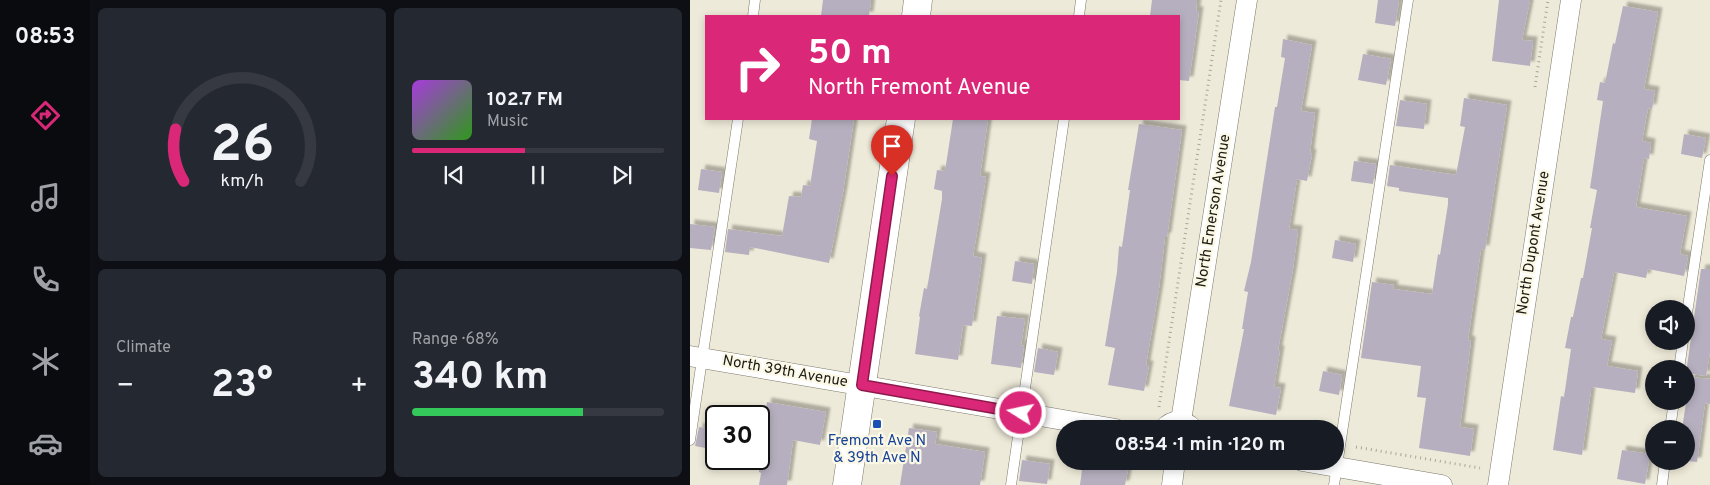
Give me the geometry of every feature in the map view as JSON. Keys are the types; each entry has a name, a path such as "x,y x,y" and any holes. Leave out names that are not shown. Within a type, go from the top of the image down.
{"street":[{"path":"916,15 918,0"},
{"name":"North Emerson Avenue","path":"1180,420 1247,0"},
{"name":"North Dupont Avenue","path":"1498,485 1571,0"},
{"path":"847,485 901,120"},
{"name":"North 39th Avenue","path":"696,356 1063,420"},
{"path":"1172,485 1174,470"},
{"path":"1322,470 1335,476 1442,485"}],"lane":[{"path":"753,15 755,0"},
{"path":"1079,15 1081,0"},
{"path":"1344,420 1408,0"},
{"path":"690,440 696,356 738,120"},
{"path":"1011,485 1064,120"},
{"path":"1689,300 1710,160"},
{"path":"1662,485 1664,470"}],"path":[{"path":"1180,420 1221,0"},
{"path":"1344,445 1483,469"}],"building":[{"path":"823,0 871,0 869,15 821,15"},
{"path":"1152,0 1197,0 1196,11 1199,11 1189,81 1180,80 1180,15 1150,15"},
{"path":"1378,0 1399,0 1395,26 1375,23"},
{"path":"1499,0 1530,0 1522,40 1533,41 1530,66 1492,61"},
{"path":"1623,6 1658,12 1644,89 1655,91 1652,109 1648,108 1642,141 1651,143 1649,159 1644,158 1636,207 1687,216 1680,254 1688,256 1684,276 1648,269 1646,278 1614,272 1601,339 1612,341 1607,366 1638,371 1635,393 1593,387 1582,455 1553,450 1561,396 1564,397 1571,349 1565,348 1581,278 1583,278 1597,190 1590,188 1603,101 1597,100 1600,82 1605,83"},
{"path":"1283,39 1312,45 1301,111 1315,113 1310,153 1312,154 1307,181 1297,179 1289,229 1298,230 1278,350 1280,350 1274,387 1281,388 1276,415 1229,406 1244,329 1242,329 1248,292 1244,291 1251,262 1275,107 1277,107 1285,58 1281,57"},
{"path":"1363,54 1391,59 1386,85 1358,80"},
{"path":"1464,98 1507,105 1485,250 1481,249 1468,340 1471,341 1460,427 1474,429 1470,456 1419,448 1426,398 1417,397 1421,366 1361,358 1372,282 1394,285 1393,289 1432,294 1448,204 1448,198 1399,191 1399,188 1387,186 1390,165 1456,175 1465,127 1460,126"},
{"path":"1400,100 1427,104 1424,129 1396,126"},
{"path":"812,120 854,120 843,192 829,263 750,247 749,255 725,252 728,229 782,236 789,196 801,197 803,185 810,186 817,141 809,139"},
{"path":"953,120 988,120 980,176 986,177 973,256 982,258 972,326 963,325 958,360 915,354 919,316 924,288 927,289 942,199 942,191 934,189 937,170 945,171"},
{"path":"1139,124 1182,130 1146,365 1149,365 1144,391 1108,385 1115,348 1105,346 1117,272 1119,246 1122,247 1130,190 1128,190"},
{"path":"1684,134 1706,138 1702,158 1681,154"},
{"path":"1354,161 1376,164 1373,184 1351,181"},
{"path":"701,169 722,172 719,193 698,190"},
{"path":"690,224 715,227 711,250 690,248"},
{"path":"1335,240 1356,244 1353,262 1332,258"},
{"path":"1015,261 1034,264 1032,284 1012,281"},
{"path":"1701,269 1710,269 1710,352 1706,376 1695,374 1695,360 1688,360 1689,350 1695,350 1695,311"},
{"path":"997,316 1025,319 1021,345 1024,346 1021,368 991,364"},
{"path":"1038,348 1058,352 1054,375 1034,372"},
{"path":"1323,371 1342,375 1339,395 1319,391"},
{"path":"1695,378 1710,379 1710,404 1705,403 1697,462 1695,462 1695,420 1683,420 1685,410 1695,410"},
{"path":"767,402 826,412 820,445 793,440 787,485 759,485 761,473 759,470 770,470 770,405 766,405"},
{"path":"699,427 705,428 705,448 695,446"},
{"path":"909,428 937,432 935,444 985,452 980,485 900,485"},
{"path":"1622,450 1645,453 1645,470 1647,470 1645,484 1617,479"},
{"path":"1022,460 1050,464 1047,484 1019,481"},
{"path":"1082,470 1128,470 1125,485 1080,485"}],"place":[{"name":"Fremont Ave N & 39th Ave N","path":"877,424"}],"route":[{"path":"892,176 862,385 1021,413"}]}
